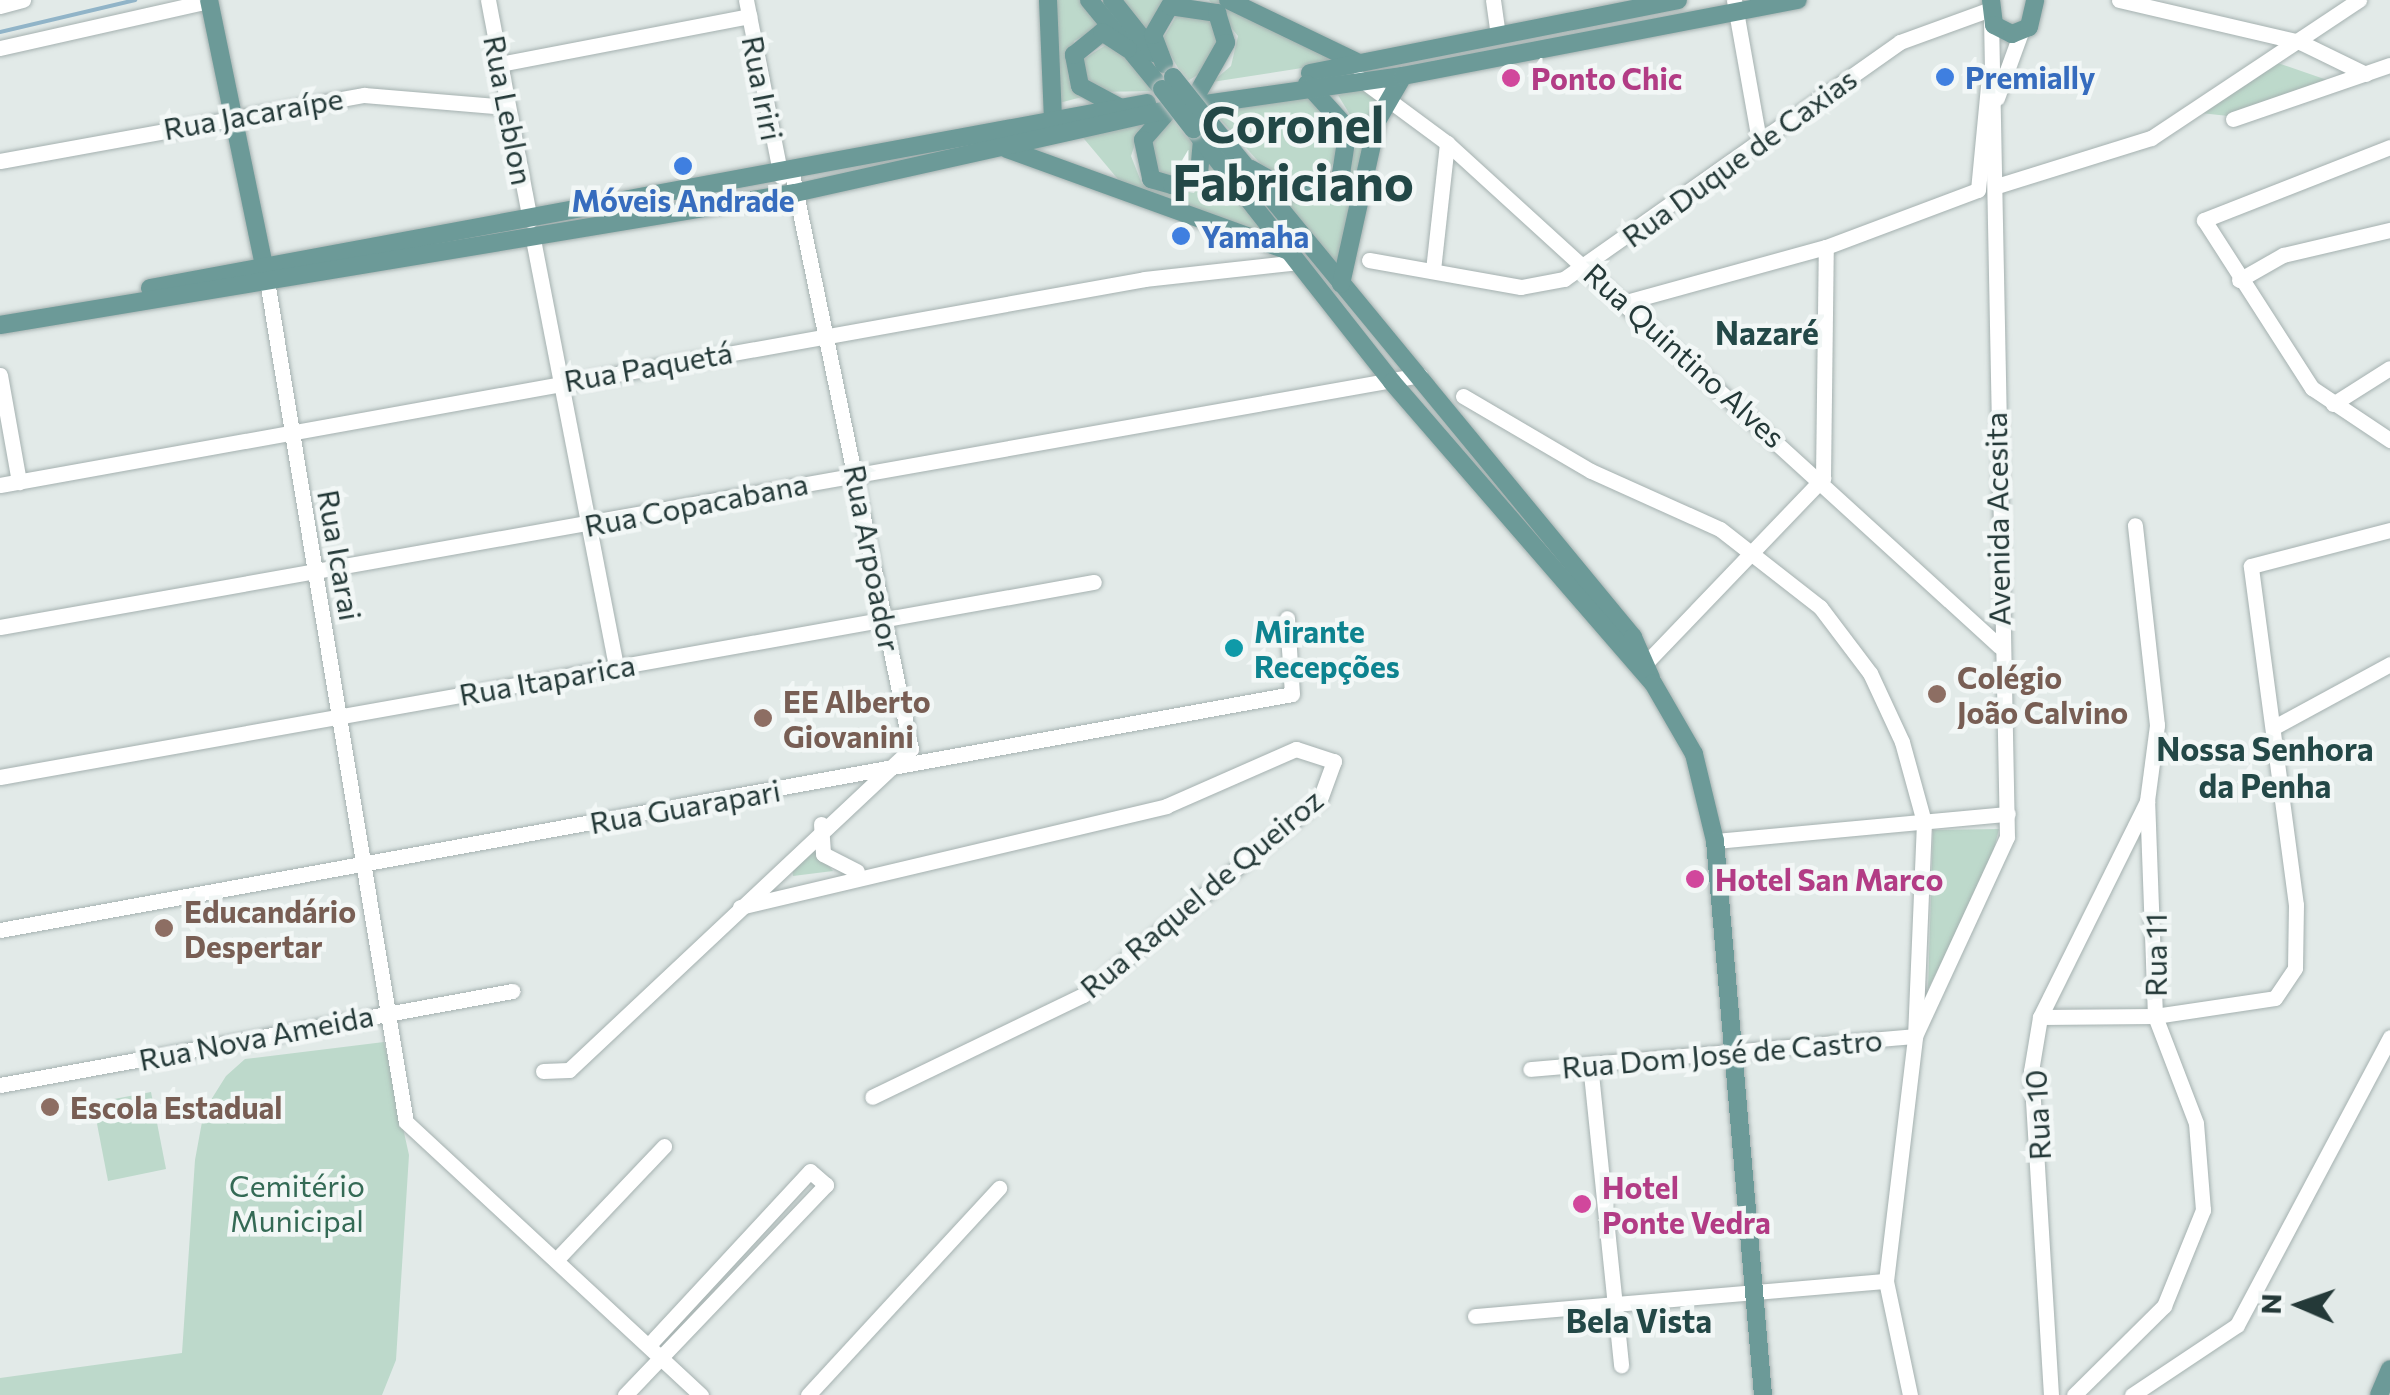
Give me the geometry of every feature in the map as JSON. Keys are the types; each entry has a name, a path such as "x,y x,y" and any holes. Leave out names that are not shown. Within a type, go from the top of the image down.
{"main road":[{"name":"Rua Icarai","path":"209,0 266,274"},
{"path":"1048,0 1053,119"},
{"path":"1089,0 1128,49"},
{"path":"1112,0 1199,127 1392,382 1646,672"},
{"path":"1228,0 1359,71"},
{"path":"0,325 790,181 1006,149 1170,110 1307,84 1610,6 1678,0"},
{"path":"790,181 1053,119 1359,71 1404,76 1735,6 1798,0"},
{"path":"1990,10 2021,32 2035,8 2055,0"},
{"path":"1166,77 1154,35 1170,6 1218,13 1226,42 1196,96"},
{"path":"1120,108 1080,86 1074,55 1102,32 1166,77"},
{"path":"1342,284 1387,98 1404,76"},
{"path":"1241,163 1292,192 1340,180 1348,129 1307,84"},
{"path":"1170,110 1143,140 1151,179 1172,186 1200,174 1199,127"},
{"path":"1199,127 1241,163 1420,374 1646,672 1694,754 1715,841 1737,1054 1763,1395"},
{"path":"1006,149 1294,256"},
{"path":"0,314 266,274"},
{"path":"2379,1395 2390,1369"}],"street":[{"path":"0,6 24,0"},
{"path":"0,48 209,0"},
{"name":"Rua Leblon","path":"488,0 557,383 616,668"},
{"path":"1247,9 1264,0"},
{"path":"1493,0 1498,35"},
{"path":"2119,0 2300,42 2366,74"},
{"path":"2000,185 2150,138 2359,0"},
{"path":"1735,6 1759,141"},
{"path":"500,64 747,8"},
{"name":"Rua Iriri","path":"747,8 790,181"},
{"path":"1626,302 1826,247 1978,190 1990,10"},
{"name":"Rua Duque de Caxias","path":"1369,260 1542,287 1586,267 1900,42 1990,10"},
{"name":"Avenida Acesita","path":"1910,1395 1886,1280 1914,1036 1992,875 2008,814 1999,646 2000,185 1996,98 2021,32"},
{"path":"2233,119 2390,65"},
{"name":"Rua Quintino Alves","path":"1359,71 1387,98 1447,143 1823,478 1999,646"},
{"name":"Avenida Acesita","path":"1988,83 1996,98"},
{"name":"Rua Jacaraípe","path":"0,161 232,114 364,95 508,107"},
{"path":"1433,270 1447,143"},
{"path":"2390,148 2204,220 2239,280 2333,404 2390,440"},
{"name":"Rua Arpoador","path":"790,181 886,617 910,749 903,766"},
{"path":"2239,280 2283,255 2390,230"},
{"path":"1646,672 1759,553 1823,478 1826,247"},
{"name":"Rua Paquetá","path":"0,485 826,334 1294,256"},
{"name":"Rua Icarai","path":"266,274 406,1122 556,1260"},
{"path":"2333,404 2390,368"},
{"name":"Rua Copacabana","path":"0,627 316,568 588,526 857,473 1392,382 1420,374"},
{"path":"0,376 19,482"},
{"path":"1464,396 1759,553 1820,607 1870,674 1902,742 1924,822 1914,1036"},
{"name":"Rua 11","path":"2074,1395 2164,1306 2203,1210 2196,1124 2156,1016 2148,801 2157,725 2134,525"},
{"path":"2040,1016 2156,1016 2276,998 2296,948 2276,726 2252,566 2390,530"},
{"name":"Rua Itaparica","path":"0,778 339,714 1094,582"},
{"name":"Rua Guarapari","path":"0,930 1292,694 1287,618"},
{"path":"2276,726 2390,664"},
{"name":"Rua Raquel de Queiroz","path":"740,908 860,872 1166,806 1296,749 1334,761 1320,799 1083,995 872,1098"},
{"path":"543,1071 569,1070 740,908 821,824 903,766"},
{"name":"Rua 10","path":"2052,1395 2032,1071 2040,1016 2148,801"},
{"path":"1715,841 2008,814"},
{"path":"821,824 823,854 860,872"},
{"name":"Rua Nova Ameida","path":"0,1085 512,991"},
{"name":"Rua Dom José de Castro","path":"1530,1069 1914,1036"},
{"path":"2132,1395 2237,1325 2390,1036"},
{"path":"1590,1064 1621,1365"},
{"path":"664,1146 556,1260 701,1395"},
{"path":"624,1395 826,1185 810,1170 648,1346"},
{"path":"808,1395 999,1188"},
{"path":"1475,1316 1886,1280"}],"green space":[{"path":"1056,0 1085,0 1105,25 1074,41 1068,75 1082,97 1059,103"},
{"path":"1120,0 1170,0 1147,37"},
{"path":"1209,0 1220,0 1347,61 1212,82 1231,66 1238,36"},
{"path":"1180,10 1210,13 1222,36 1209,68 1186,82 1162,40"},
{"path":"1109,43 1123,47 1158,91 1092,92 1079,62"},
{"path":"2272,61 2330,81 2228,116 2192,112"},
{"path":"1367,88 1382,100 1337,271 1275,194 1321,196 1341,184 1361,133 1338,95"},
{"path":"1303,94 1339,123 1340,148 1329,172 1298,185 1268,172 1208,106"},
{"path":"1178,112 1193,146 1191,168 1164,183 1143,150"},
{"path":"1143,120 1131,156 1142,184 1194,193 1214,155 1276,237 1122,184 1080,134"},
{"path":"1999,829 1989,869 1928,989 1933,830"},
{"path":"813,846 833,871 793,876 792,866"},
{"name":"Cemitério Municipal","path":"384,1042 409,1155 396,1360 382,1395 0,1395 0,1378 182,1353 195,1160 204,1111 226,1076 245,1059"},
{"path":"151,1092 166,1169 108,1181 93,1103"}],"waterway":[{"path":"0,32 135,0"}],"place":[{"name":"Premially","path":"1945,77"},
{"name":"Ponto Chic","path":"1511,78"},
{"name":"Móveis Andrade","path":"683,166"},
{"name":"Yamaha","path":"1181,236"},
{"name":"Mirante Recepções","path":"1234,648"},
{"name":"Colégio João Calvino","path":"1937,694"},
{"name":"EE Alberto Giovanini","path":"763,718"},
{"name":"Hotel San Marco","path":"1695,879"},
{"name":"Educandário Despertar","path":"164,928"},
{"name":"Escola Estadual","path":"50,1107"},
{"name":"Hotel Ponte Vedra","path":"1582,1204"}],"district":[{"name":"Coronel Fabriciano","path":"1293,151"},
{"name":"Nazaré","path":"1767,332"},
{"name":"Nossa Senhora da Penha","path":"2265,768"},
{"name":"Bela Vista","path":"1639,1320"}]}
